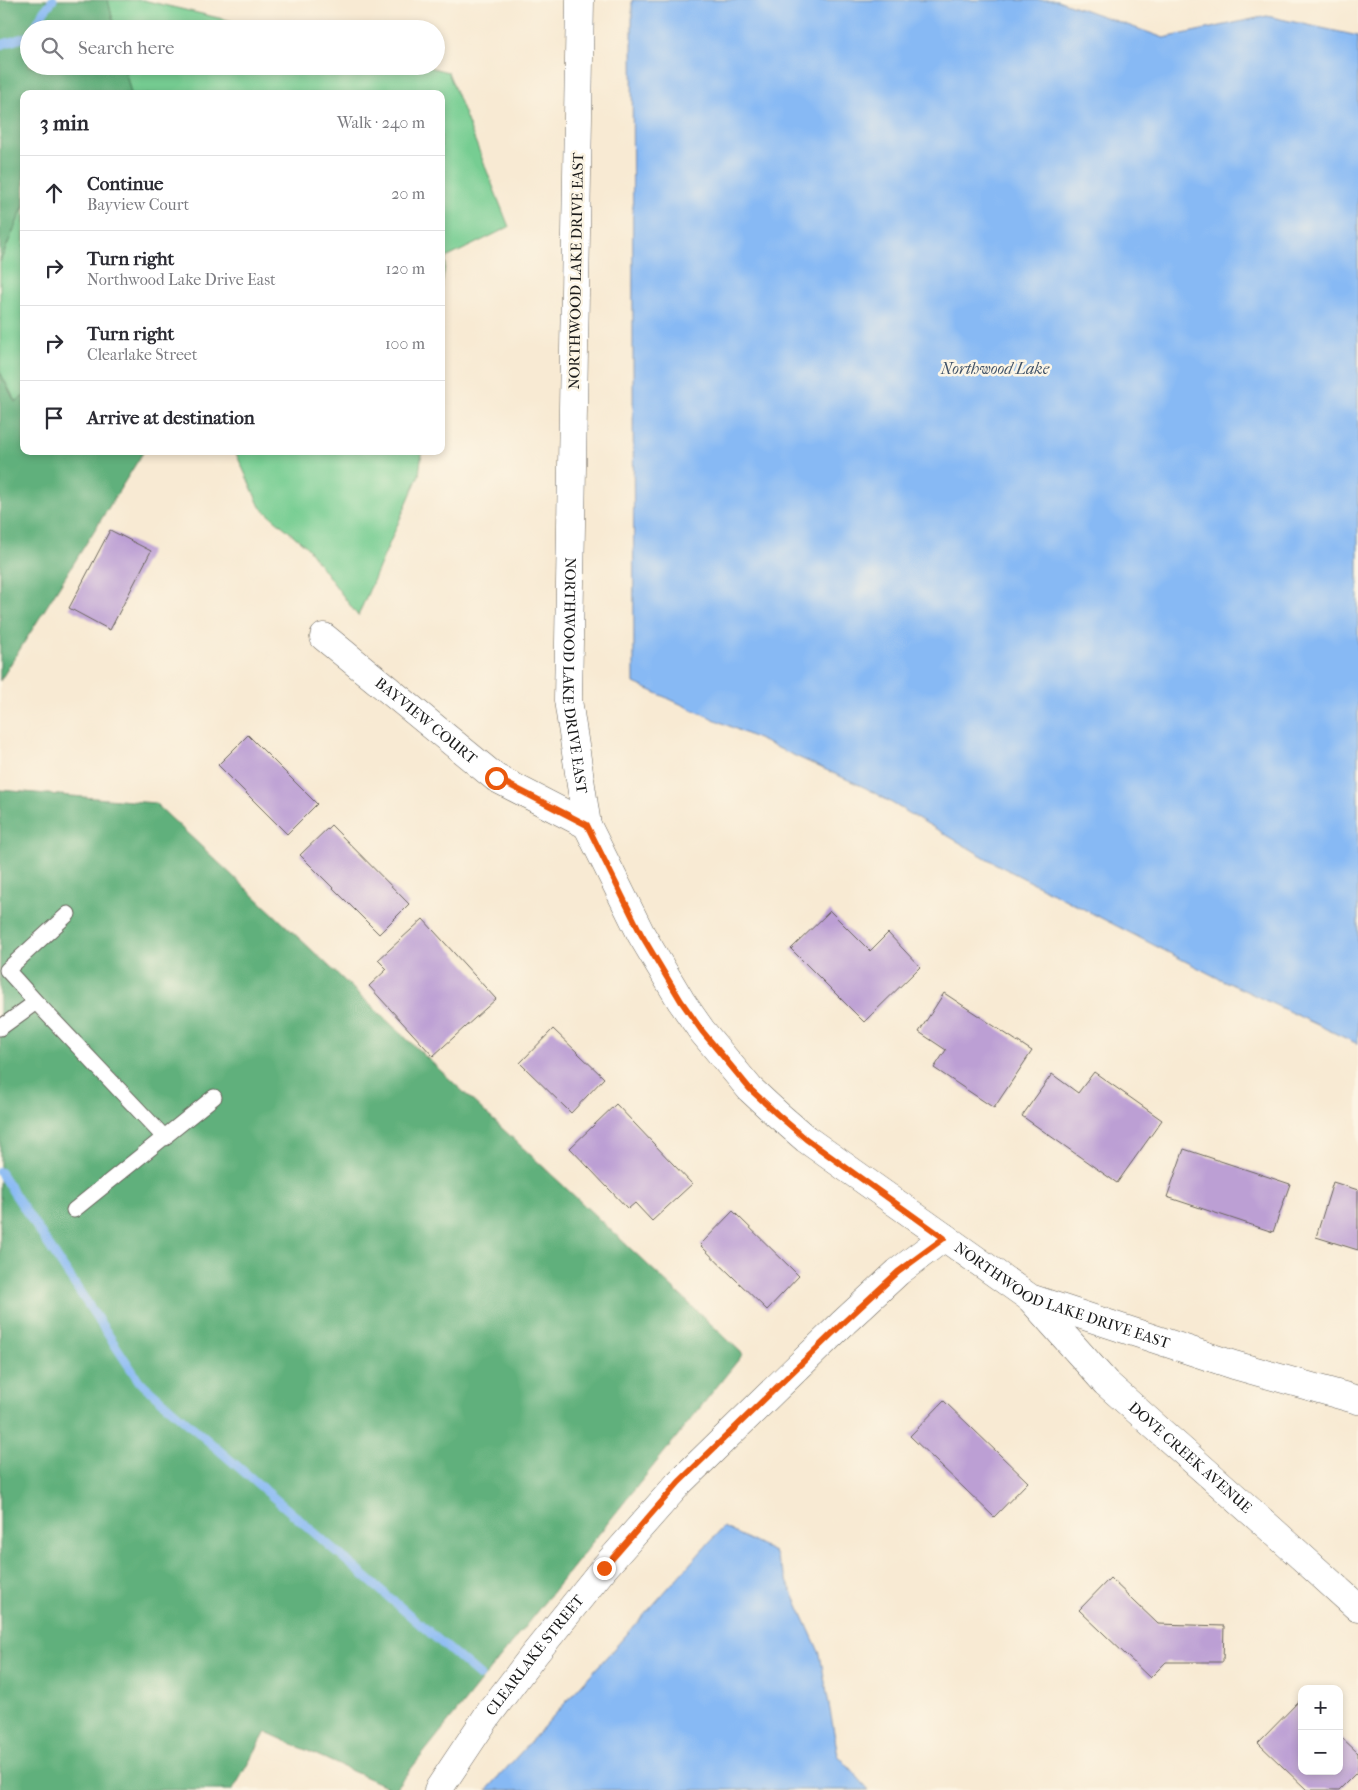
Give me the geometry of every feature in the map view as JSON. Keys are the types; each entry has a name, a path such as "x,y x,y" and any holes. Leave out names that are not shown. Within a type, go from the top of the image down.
{"street":[{"name":"NORTHWOOD LAKE DRIVE EAST","path":"580,0 568,700 587,825 641,934 681,1001 702,1031 750,1089 806,1139 1030,1298 1234,1366 1358,1400"},
{"name":"BAYVIEW COURT","path":"324,636 496,778 587,825"},
{"name":"CLEARLAKE STREET","path":"438,1790 488,1715 533,1656 604,1568 679,1482 898,1272 944,1238"},
{"name":"DOVE CREEK AVENUE","path":"1030,1298 1106,1383 1358,1608"}],"lane":[{"path":"68,914 7,970 165,1138"},
{"path":"0,1028 36,1002"},
{"path":"74,1210 214,1097"}],"green space":[{"path":"0,0 108,0 113,20 20,20 20,75 126,75 130,90 20,90 20,214 0,262"},
{"path":"108,0 143,0 227,20 113,20"},
{"path":"445,71 448,72 509,227 446,258 445,265 445,90 130,90 126,75 445,75"},
{"path":"20,214 20,399 16,402 0,372 0,262"},
{"path":"0,372 15,402 20,399 20,455 141,455 0,681"},
{"path":"237,455 422,455 419,475 358,616 306,546 260,507"},
{"path":"0,790 155,803 743,1354 394,1790 266,1732 233,1790 0,1790"}],"water":[{"name":"Northwood Lake","path":"632,0 1057,0 1164,38 1267,16 1358,36 1358,1044 1216,977 998,865 866,788 634,683"},
{"path":"723,1527 774,1552 820,1654 838,1755 869,1790 487,1790"}],"building":[{"path":"110,530 151,551 110,630 69,608"},
{"path":"248,735 317,804 287,834 218,765"},
{"path":"331,825 409,904 379,934 300,855"},
{"path":"830,911 870,951 888,933 920,967 864,1022 791,949"},
{"path":"423,919 496,999 433,1056 369,986 387,969 378,960"},
{"path":"944,993 1032,1051 994,1108 934,1068 946,1050 919,1032"},
{"path":"553,1029 604,1078 571,1113 520,1063"},
{"path":"1094,1072 1162,1120 1117,1183 1022,1116 1052,1074 1078,1093"},
{"path":"616,1104 692,1184 652,1221 635,1203 628,1209 570,1148"},
{"path":"1184,1149 1290,1184 1273,1232 1167,1197"},
{"path":"1333,1182 1358,1190 1358,1250 1316,1237"},
{"path":"733,1211 799,1276 767,1310 700,1245"},
{"path":"944,1401 1028,1482 994,1517 910,1436"},
{"path":"1110,1578 1158,1624 1224,1626 1223,1662 1166,1662 1150,1678 1079,1610"},
{"path":"1298,1702 1298,1775 1343,1775 1343,1739 1358,1753 1358,1771 1339,1790 1307,1790 1258,1743"}],"waterway":[{"path":"39,20 53,0"},
{"path":"0,45 20,39"},
{"path":"0,1172 139,1381 480,1676"}],"route":[{"path":"496,778 587,825 641,934 681,1001 702,1031 750,1089 806,1139 944,1238 898,1272 679,1482 604,1568"}]}
